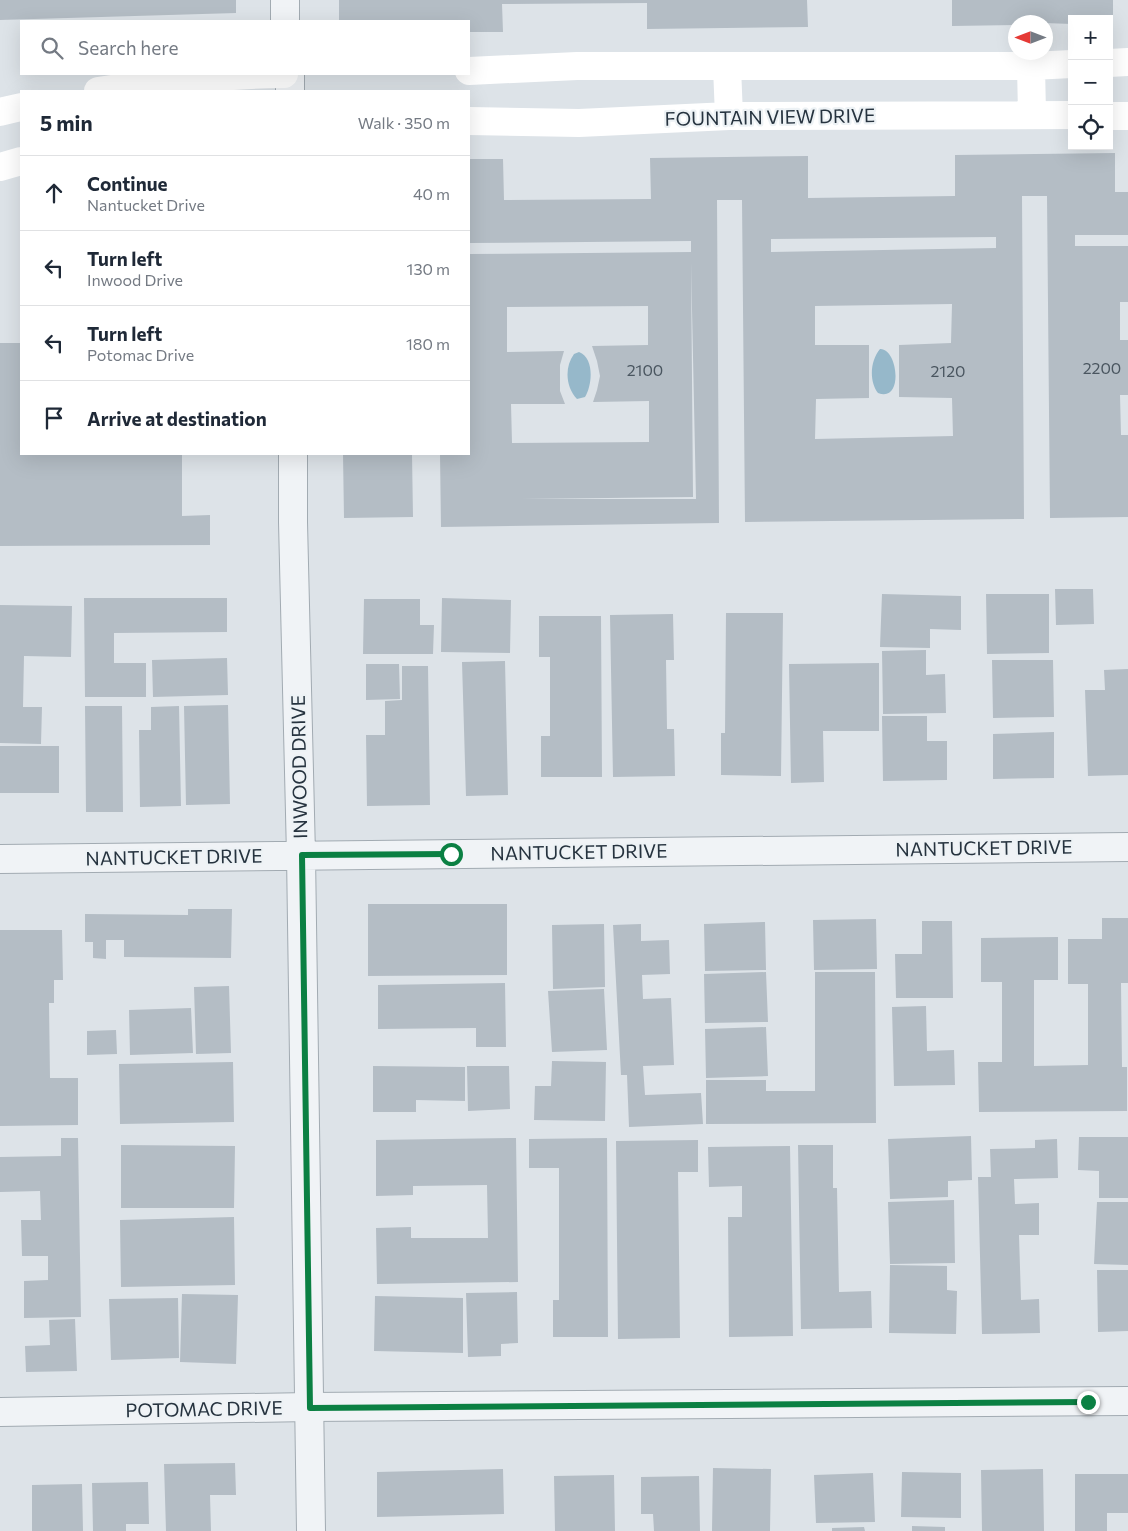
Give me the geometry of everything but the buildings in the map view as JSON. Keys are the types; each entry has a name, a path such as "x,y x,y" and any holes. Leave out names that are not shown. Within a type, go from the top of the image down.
{"main road":[{"path":"1113,62 1128,62"},
{"path":"470,71 577,66 728,68 1068,64"},
{"path":"1032,66 1032,114"},
{"path":"728,68 729,116"},
{"path":"104,90 224,77 264,75"},
{"path":"0,112 20,107"},
{"name":"FOUNTAIN VIEW DRIVE","path":"470,121 579,123 729,116 1068,115"},
{"path":"1113,116 1128,116"},
{"path":"0,167 20,161"}],"street":[{"path":"285,0 285,20"},
{"path":"290,75 290,90"},
{"name":"INWOOD DRIVE","path":"294,455 302,855 311,1531"},
{"name":"NANTUCKET DRIVE","path":"0,859 1128,847"},
{"name":"POTOMAC DRIVE","path":"0,1412 1128,1401"}],"water":[{"path":"880,349 886,351 891,357 896,374 892,390 886,394 878,393 872,377 874,359"},
{"path":"579,352 588,360 591,373 585,397 577,399 570,389 568,371 571,359 574,354"}],"route":[{"path":"451,854 302,855 310,1408 1088,1402"}]}
